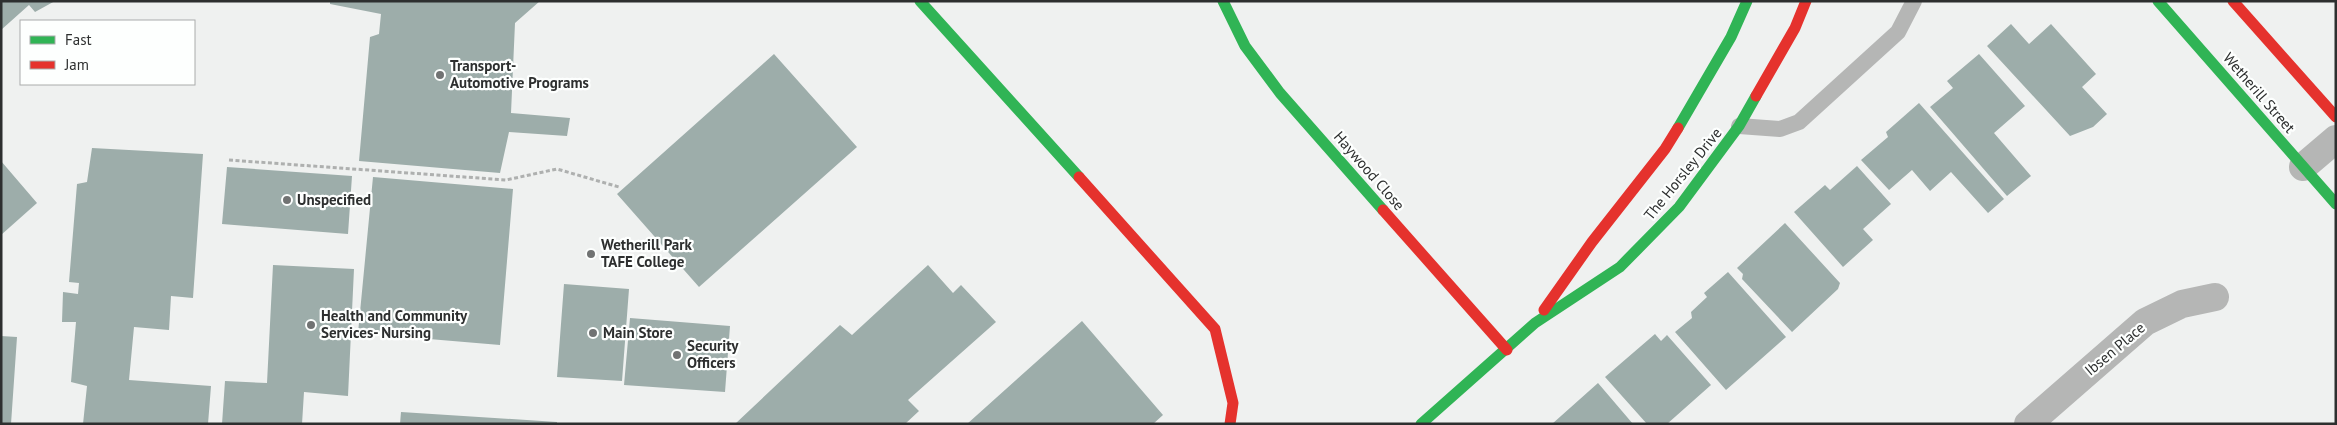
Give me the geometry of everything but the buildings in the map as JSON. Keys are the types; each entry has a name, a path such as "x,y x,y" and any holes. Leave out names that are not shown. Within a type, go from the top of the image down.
{"main road":[{"path":"920,1 1215,329 1233,403 1230,424"},
{"name":"Haywood Close","path":"1223,1 1245,46 1280,93 1506,350"},
{"name":"The Horsley Drive","path":"1535,323 1592,242 1665,149 1696,100 1731,37 1747,1"},
{"name":"The Horsley Drive","path":"1421,424 1535,323 1620,267 1679,207 1740,126 1795,28 1806,1"},
{"name":"Wetherill Street","path":"2158,1 2336,204"},
{"path":"2232,1 2336,116"}],"street":[{"path":"2303,167 2336,139"},
{"name":"Ibsen Place","path":"2028,424 2145,322 2182,304 2215,297"}],"lane":[{"path":"1740,126 1780,129 1799,122 1898,32 1914,1"}],"path":[{"path":"229,160 506,180 557,169 619,187"}],"traffic: fast":[{"path":"920,1 1079,177"},
{"path":"1223,1 1245,46 1280,93 1383,210"},
{"path":"1678,128 1731,37 1747,1"},
{"path":"2158,1 2336,204"},
{"path":"1421,424 1535,323 1620,267 1679,207 1739,126 1756,96"}],"traffic: jam":[{"path":"1756,96 1795,28 1806,1"},
{"path":"2233,1 2336,117"},
{"path":"1544,310 1592,242 1665,149 1678,128"},
{"path":"1079,177 1215,329 1233,403 1230,424"},
{"path":"1383,210 1507,350"}],"place":[{"name":"Transport- Automotive Programs","path":"440,75"},
{"name":"Unspecified","path":"287,200"},
{"name":"Wetherill Park TAFE College","path":"591,254"},
{"name":"Health and Community Services- Nursing","path":"311,325"},
{"name":"Main Store","path":"593,333"},
{"name":"Security Officers","path":"677,355"}]}
